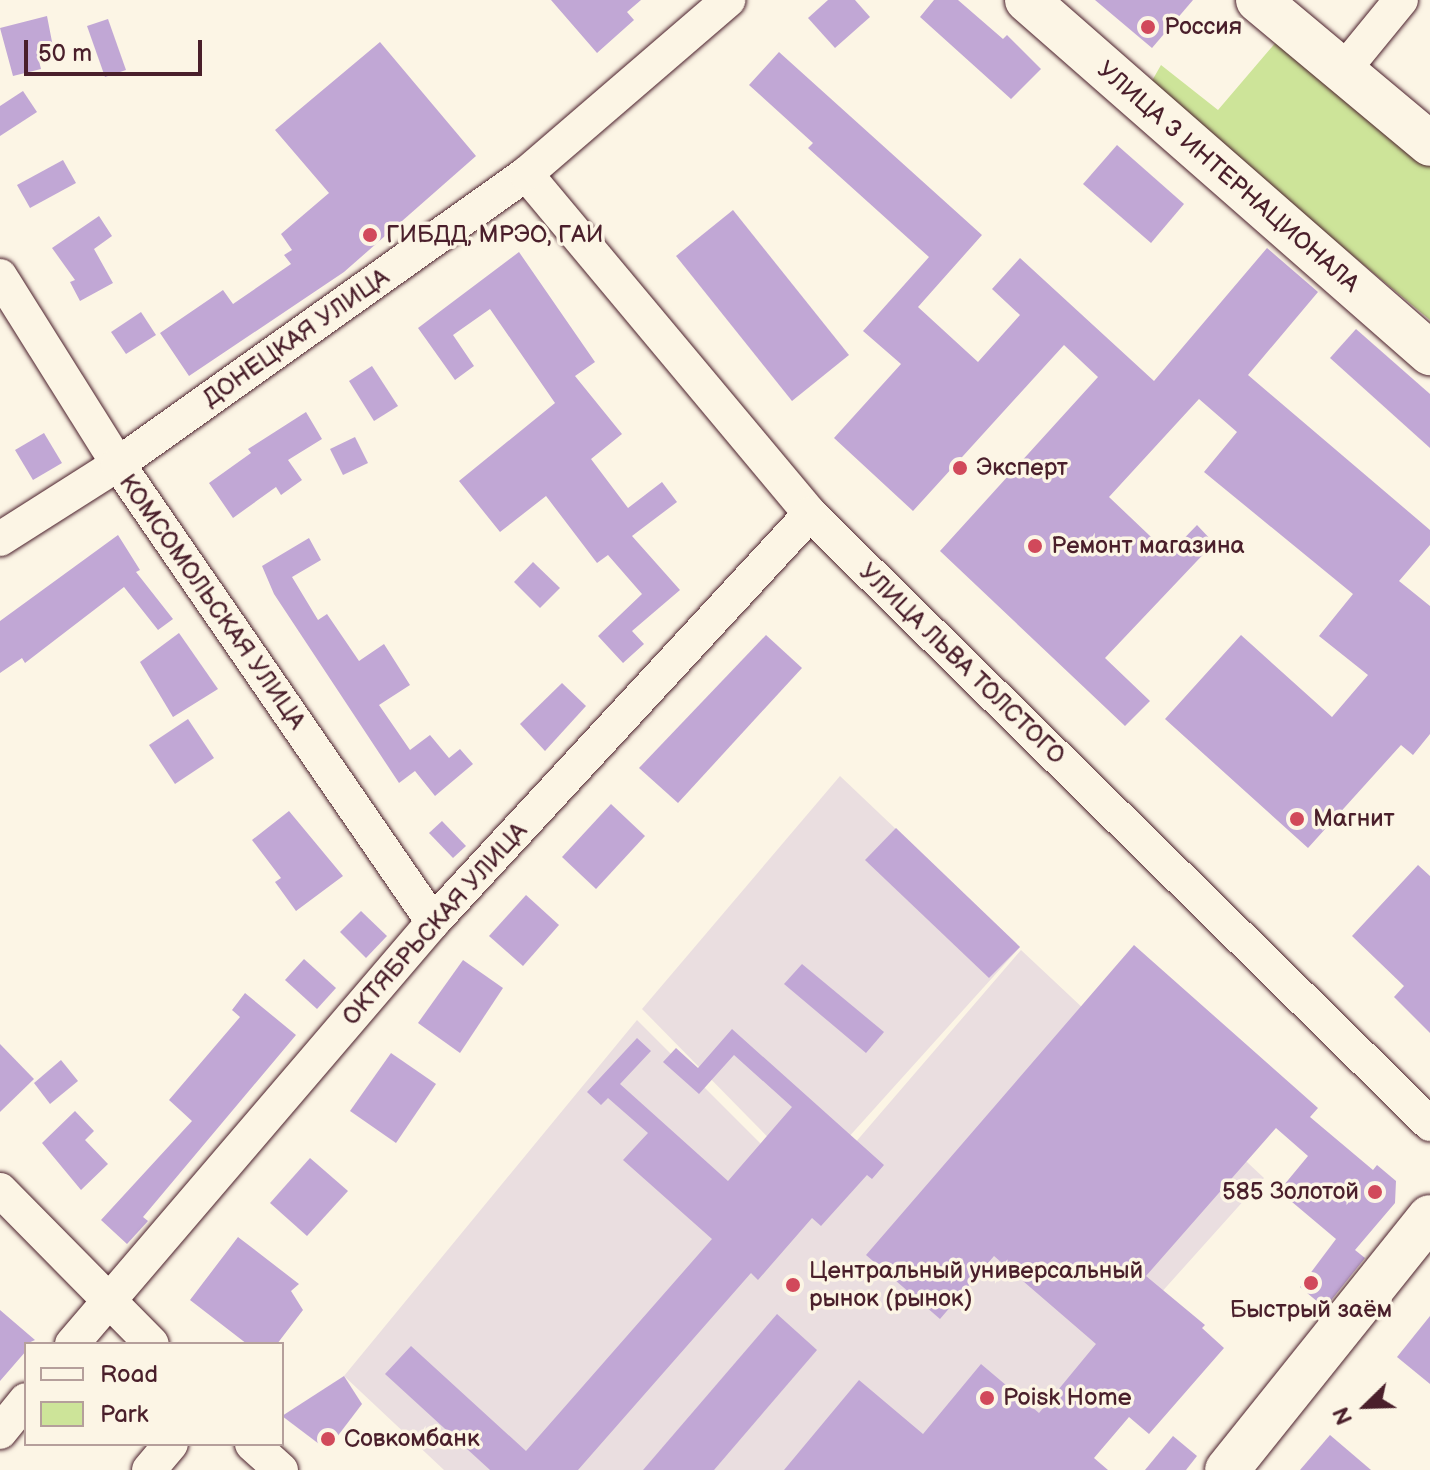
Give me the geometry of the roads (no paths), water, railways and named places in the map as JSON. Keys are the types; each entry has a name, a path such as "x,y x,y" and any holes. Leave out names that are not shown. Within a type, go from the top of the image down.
{"main road":[{"name":"УЛИЦА 3 ИНТЕРНАЦИОНАЛА","path":"1027,0 1430,353"},
{"path":"1258,0 1430,144"},
{"path":"1227,1470 1430,1217"}],"street":[{"name":"ДОНЕЦКАЯ УЛИЦА","path":"0,539 118,464 526,174 728,0"},
{"path":"1342,72 1401,0"},
{"name":"УЛИЦА ЛЬВА ТОЛСТОГО","path":"526,174 810,514 1430,1124"},
{"name":"КОМСОМОЛЬСКАЯ УЛИЦА","path":"0,276 118,464 433,922"},
{"name":"ОКТЯБРЬСКАЯ УЛИЦА","path":"74,1342 433,922 810,514"},
{"path":"0,1190 150,1342"},
{"path":"0,1432 24,1402"},
{"path":"149,1470 169,1446"},
{"path":"254,1446 281,1470"}],"place":[{"name":"Россия","path":"1148,27"},
{"name":"ГИБДД, МРЭО, ГАИ","path":"370,235"},
{"name":"Эксперт","path":"960,468"},
{"name":"Ремонт магазина","path":"1035,546"},
{"name":"Магнит","path":"1297,819"},
{"name":"585 Золотой","path":"1375,1192"},
{"name":"Быстрый заём","path":"1311,1283"},
{"name":"Центральный универсальный рынок (рынок)","path":"793,1285"},
{"name":"Poisk Home","path":"987,1398"},
{"name":"Совкомбанк","path":"328,1439"}]}
